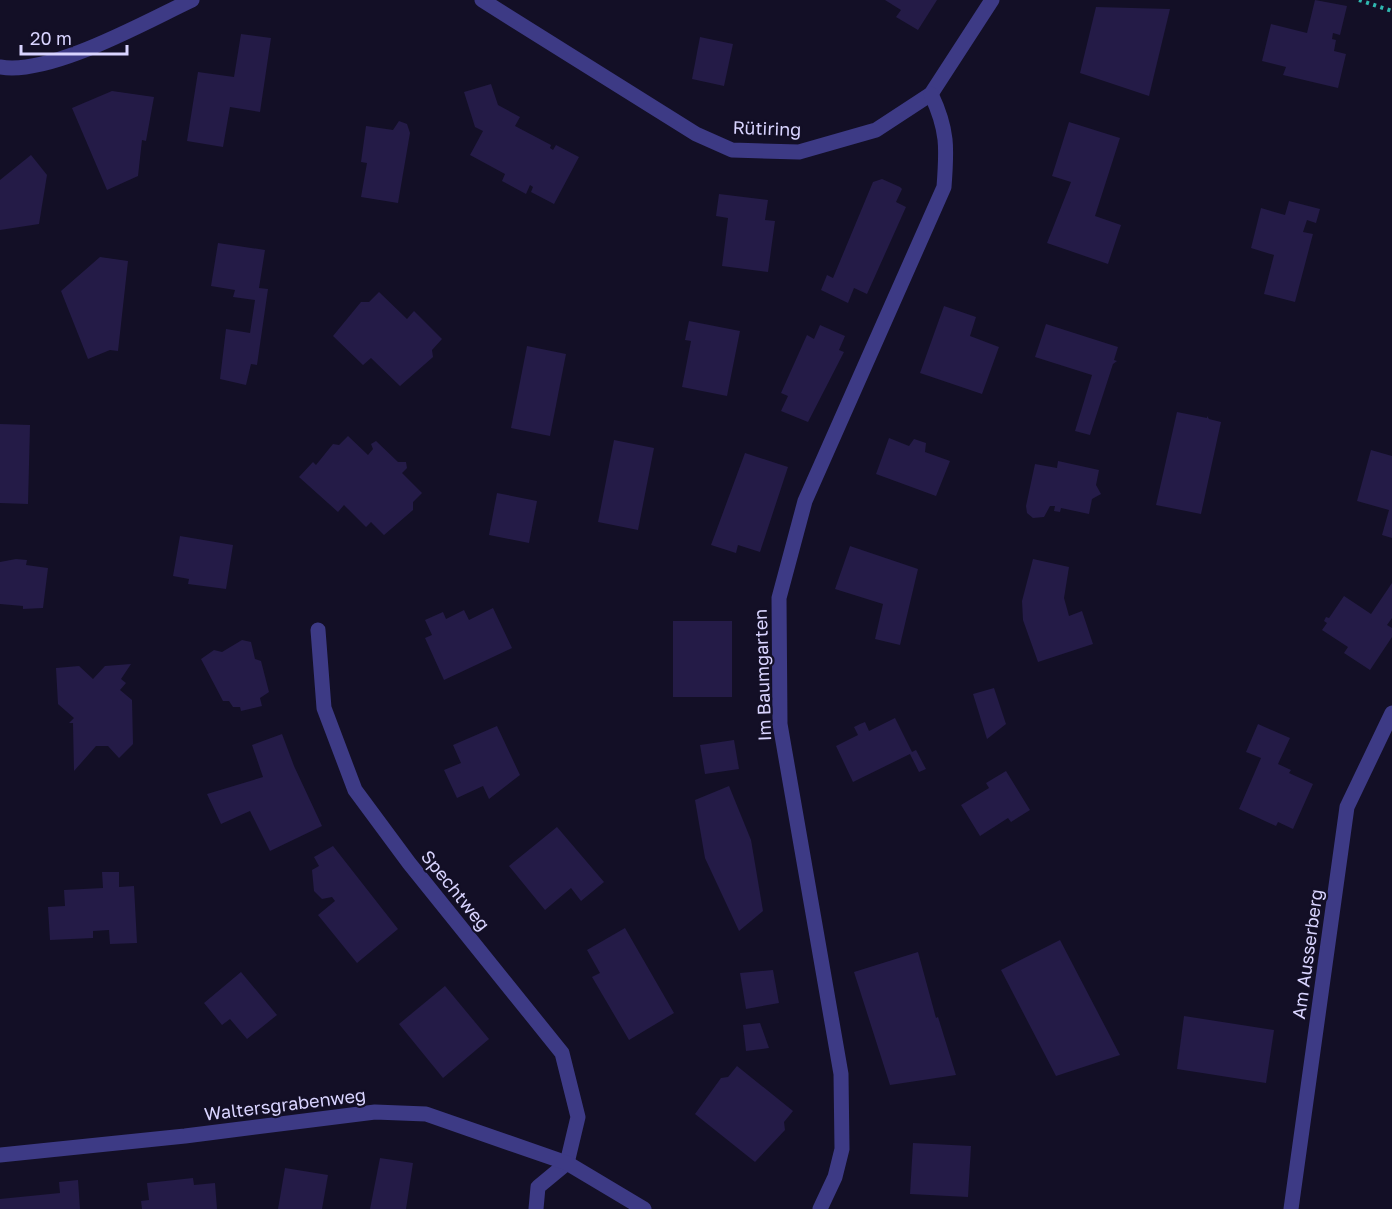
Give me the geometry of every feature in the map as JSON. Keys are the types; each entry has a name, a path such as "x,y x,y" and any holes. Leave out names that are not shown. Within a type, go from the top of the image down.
{"street":[{"path":"0,67 14,69 55,63 192,0"},
{"name":"Rütiring","path":"482,0 696,134 732,150 799,152 876,130 931,94 992,0"},
{"name":"Im Baumgarten","path":"820,1209 835,1177 842,1149 841,1074 780,724 779,598 806,501 944,187 947,151 943,120 931,94"},
{"name":"Spechtweg","path":"318,630 324,708 355,790 409,863 562,1053 578,1117 567,1163"},
{"name":"Am Ausserberg","path":"1291,1209 1347,807 1392,713"},
{"name":"Waltersgrabenweg","path":"0,1155 185,1136 375,1112 426,1114 567,1163 644,1209"},
{"path":"536,1209 538,1187 567,1163"}],"path":[{"path":"1359,0 1392,11"}],"building":[{"path":"885,0 937,0 918,30 896,17 901,10"},
{"path":"1315,0 1347,6 1340,35 1333,33 1332,39 1336,40 1334,51 1346,54 1338,88 1283,75 1286,67 1262,61 1271,24 1307,33"},
{"path":"1096,7 1170,9 1149,96 1080,73"},
{"path":"241,34 271,38 260,112 230,107 223,147 187,141 198,72 234,77"},
{"path":"700,37 733,44 724,86 692,79"},
{"path":"491,84 498,105 520,117 515,126 551,145 550,148 553,150 556,145 579,157 554,204 531,192 533,187 530,185 526,194 502,181 505,174 470,155 483,131 475,127 464,92"},
{"path":"112,91 154,97 146,141 142,140 138,176 107,190 72,108"},
{"path":"399,121 407,124 410,133 398,203 361,197 367,163 361,162 366,126 393,130"},
{"path":"1069,122 1120,138 1095,216 1121,225 1108,264 1047,243 1071,182 1052,176"},
{"path":"31,155 47,175 39,224 0,230 0,180"},
{"path":"882,179 902,189 896,202 906,207 867,294 854,288 848,303 821,290 827,275 833,278 873,182"},
{"path":"719,194 768,200 765,220 775,221 768,272 722,266 728,218 716,216"},
{"path":"1289,201 1320,209 1316,223 1307,220 1303,232 1313,234 1295,302 1264,294 1274,255 1251,248 1261,208 1285,215"},
{"path":"218,243 265,250 259,288 268,289 257,365 251,364 246,385 220,379 226,329 250,333 255,300 233,297 235,290 211,286"},
{"path":"100,257 128,261 118,351 110,350 88,359 61,291"},
{"path":"379,292 407,319 414,311 442,339 432,350 433,357 400,386 371,358 363,365 333,336 361,302 369,302"},
{"path":"944,306 976,317 970,336 999,347 982,394 920,373"},
{"path":"689,321 740,331 727,396 682,387 691,341 685,340"},
{"path":"1046,324 1118,347 1114,360 1117,361 1113,364 1090,435 1075,431 1092,375 1035,357"},
{"path":"820,325 845,336 839,350 844,352 808,422 781,411 788,396 781,393 807,335 814,339"},
{"path":"527,346 566,354 550,436 511,428"},
{"path":"1177,412 1207,418 1207,416 1209,419 1221,422 1201,514 1156,505"},
{"path":"0,424 30,425 28,504 0,503"},
{"path":"348,436 368,455 373,449 371,444 376,441 398,462 406,462 407,468 402,473 422,493 413,502 413,510 384,535 371,522 366,527 344,505 338,512 299,477 313,462 316,465 333,444 339,445"},
{"path":"889,438 909,446 914,439 926,443 925,452 950,461 936,496 876,474"},
{"path":"614,440 654,448 638,530 598,522"},
{"path":"1371,450 1392,456 1392,538 1382,535 1389,510 1357,501"},
{"path":"745,453 788,467 760,552 738,545 736,553 711,545"},
{"path":"1058,461 1099,470 1096,485 1101,494 1092,499 1089,514 1061,508 1060,512 1054,511 1055,506 1050,506 1044,517 1033,518 1027,513 1026,506 1035,464 1057,468"},
{"path":"497,493 537,501 529,543 489,535"},
{"path":"180,536 233,545 226,589 188,584 189,579 173,576"},
{"path":"850,546 918,569 900,645 875,639 883,604 835,589"},
{"path":"16,559 27,560 26,565 48,568 43,608 23,609 23,606 0,604 0,562"},
{"path":"1033,559 1069,567 1064,598 1069,616 1082,611 1093,644 1038,662 1023,620 1022,601"},
{"path":"1392,583 1392,618 1387,625 1392,628 1392,637 1370,670 1344,653 1348,647 1322,630 1327,623 1324,621 1326,617 1329,618 1344,596 1371,614"},
{"path":"493,608 512,648 444,680 425,638 432,635 425,620 443,612 446,619 464,610 469,620"},
{"path":"673,621 732,621 732,697 673,697"},
{"path":"242,640 251,642 255,659 261,661 269,692 260,698 262,706 241,711 240,707 233,707 229,701 223,701 201,659 214,650 222,652"},
{"path":"131,664 121,679 126,683 120,690 132,700 133,744 119,758 108,746 96,746 74,771 73,723 69,723 74,718 58,704 56,668 79,666 93,679 105,666"},
{"path":"994,688 1006,724 987,739 973,694"},
{"path":"895,718 912,752 916,750 926,769 919,772 910,754 853,782 836,746 858,735 854,727 860,724 865,722 869,731"},
{"path":"1258,724 1290,738 1278,764 1291,770 1289,773 1313,784 1293,829 1278,822 1276,826 1239,809 1261,758 1246,752"},
{"path":"497,726 520,775 489,799 483,786 457,798 444,770 461,763 453,745"},
{"path":"282,734 322,826 270,851 250,811 221,824 207,794 263,777 252,745"},
{"path":"734,740 739,769 705,774 700,745"},
{"path":"1006,771 1030,810 1011,822 1008,818 980,836 961,805 989,788 986,783"},
{"path":"729,786 751,840 763,911 739,931 705,858 695,800"},
{"path":"557,827 604,882 581,901 571,888 545,910 509,866"},
{"path":"333,846 398,929 357,963 318,915 335,901 332,897 322,899 314,891 312,870 319,866 314,857"},
{"path":"102,872 119,872 119,887 134,886 137,943 110,944 109,930 93,931 93,938 50,940 48,907 65,906 64,890 103,888"},
{"path":"625,928 674,1013 629,1040 592,977 600,973 587,950"},
{"path":"1060,940 1120,1055 1056,1076 1001,970"},
{"path":"918,952 936,1018 938,1017 956,1075 890,1085 854,972"},
{"path":"773,970 779,1003 746,1009 740,973"},
{"path":"241,972 277,1015 247,1039 230,1019 222,1025 204,1003"},
{"path":"445,986 489,1039 443,1078 399,1024"},
{"path":"1184,1016 1274,1030 1266,1083 1177,1069"},
{"path":"760,1023 769,1048 746,1051 743,1025"},
{"path":"737,1066 793,1111 784,1122 785,1130 755,1162 695,1114 721,1078 728,1077"},
{"path":"913,1143 971,1146 968,1197 910,1194"},
{"path":"380,1158 413,1163 406,1209 370,1209"},
{"path":"285,1168 328,1175 322,1209 278,1209"},
{"path":"193,1178 194,1185 215,1183 217,1209 142,1209 141,1201 149,1200 147,1183"},
{"path":"78,1180 80,1209 0,1209 0,1199 60,1193 59,1182"}]}
